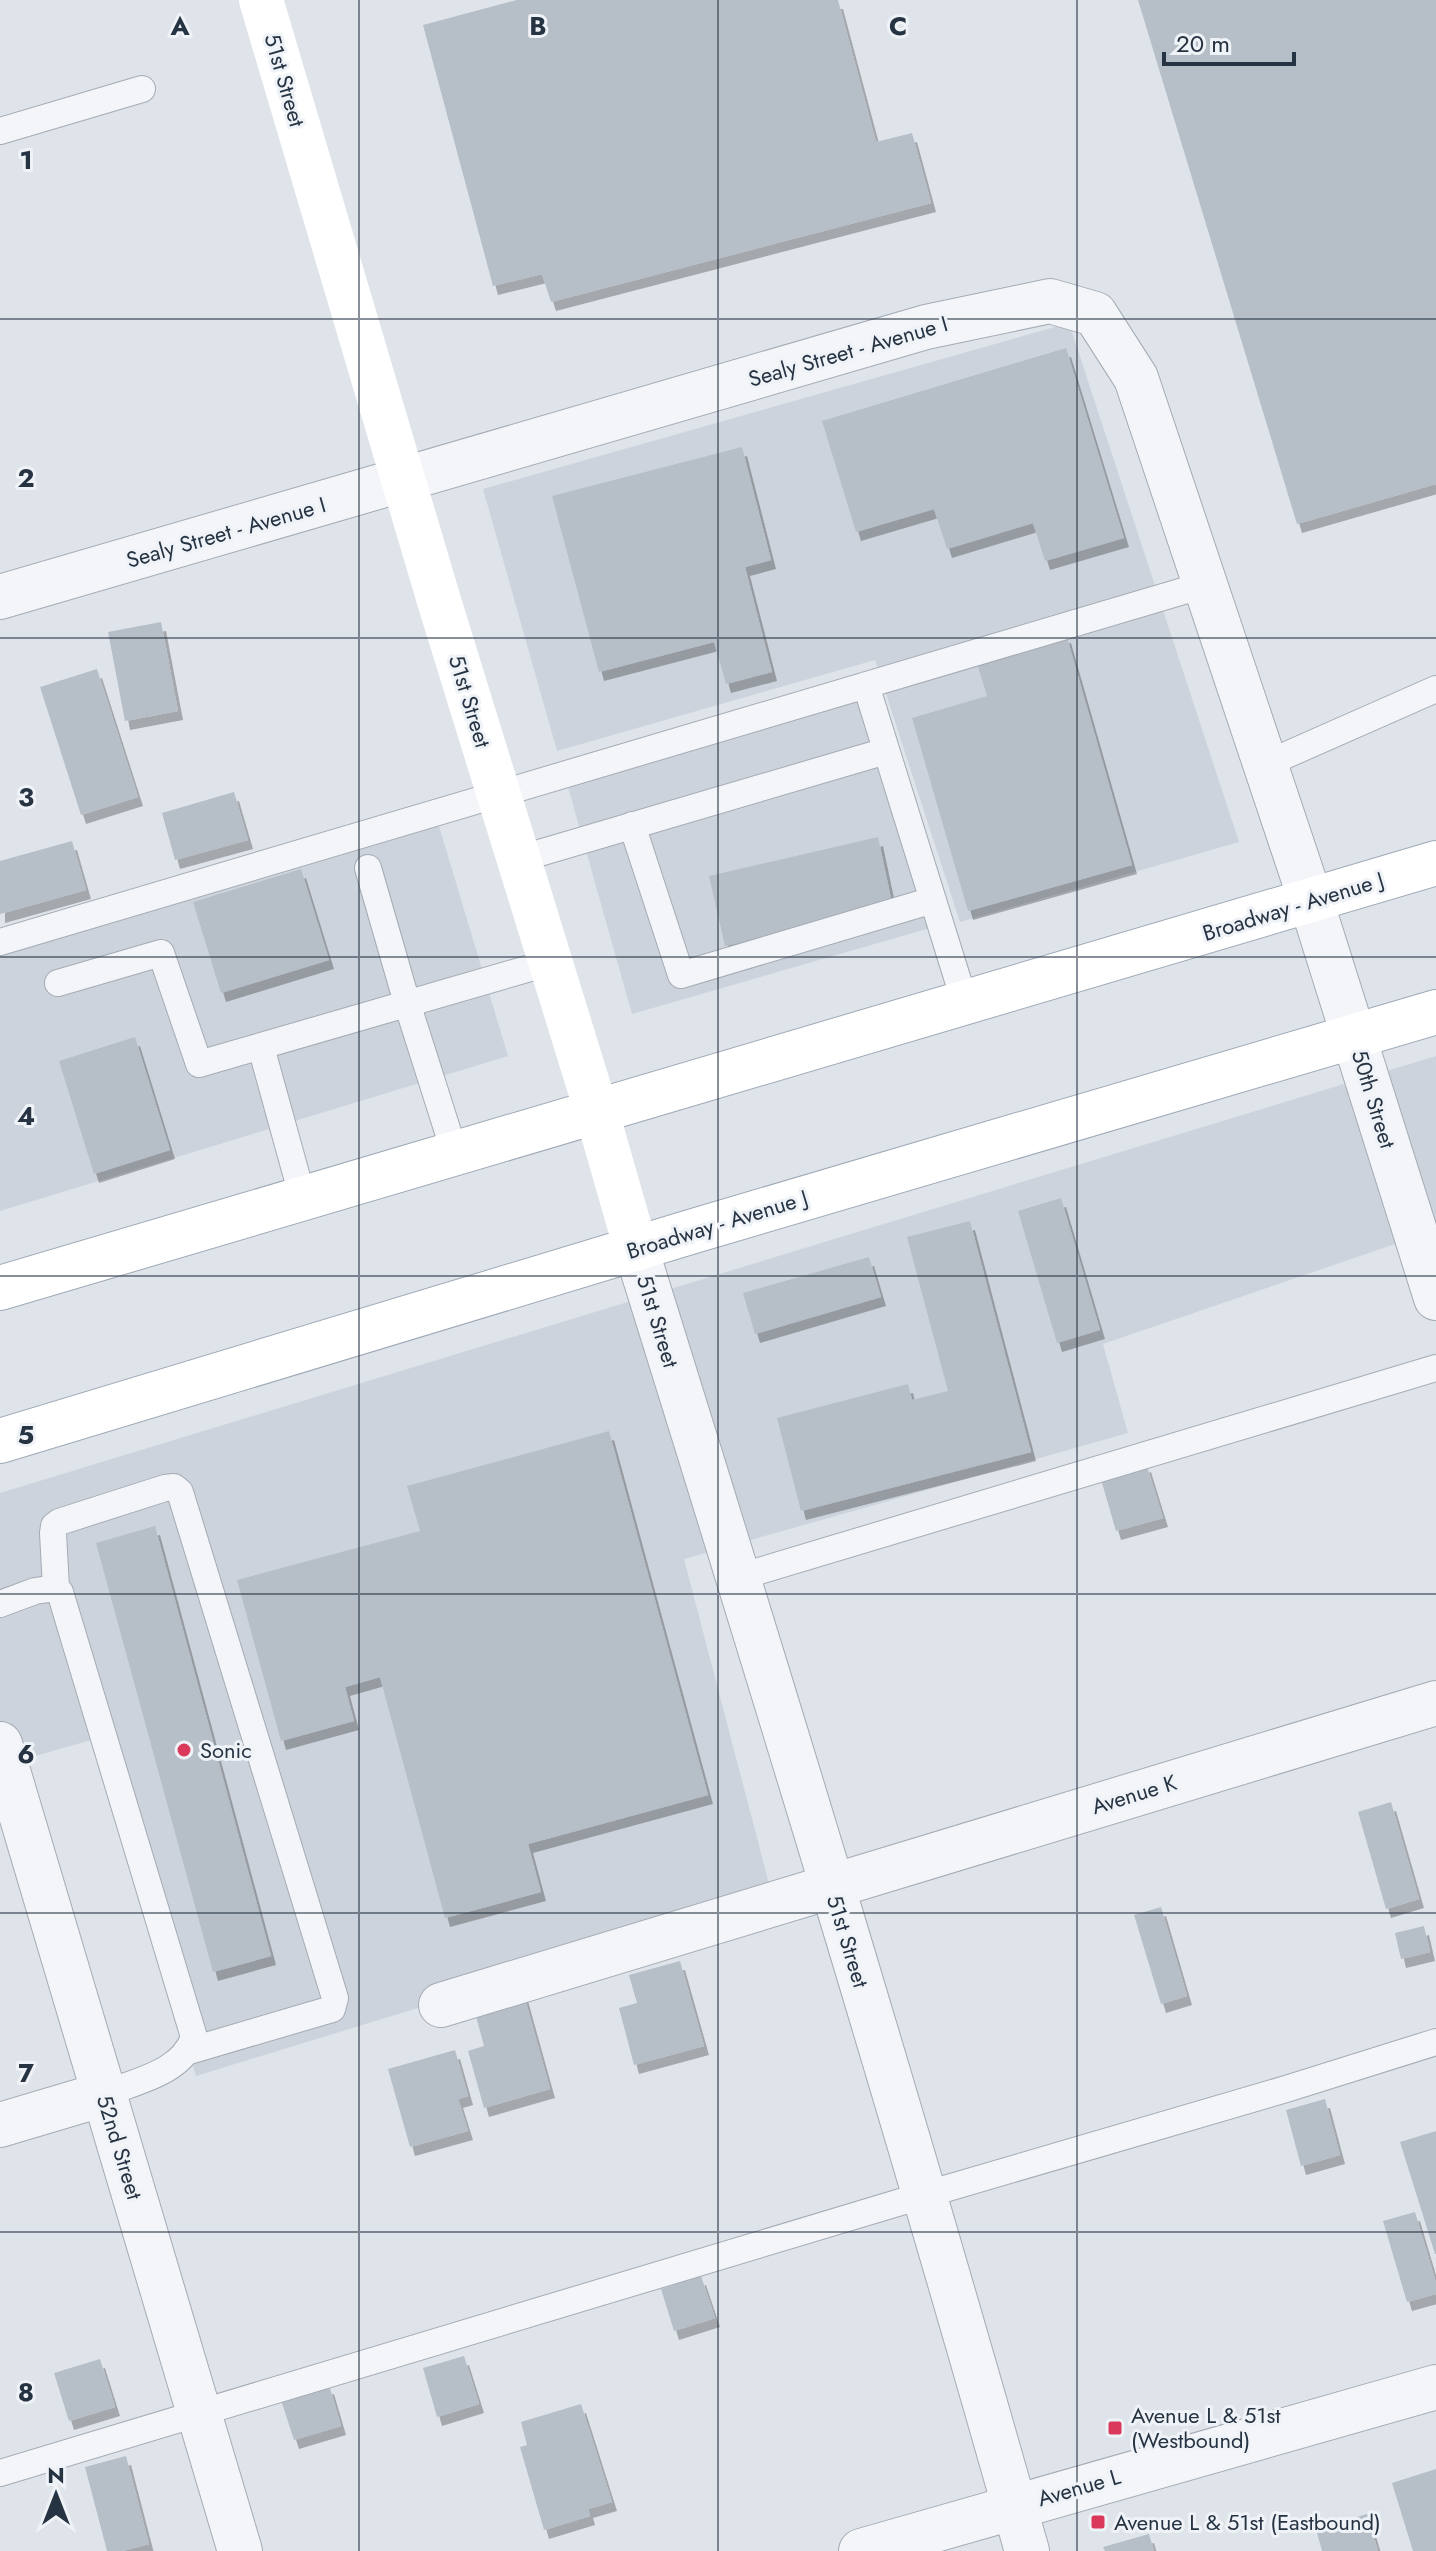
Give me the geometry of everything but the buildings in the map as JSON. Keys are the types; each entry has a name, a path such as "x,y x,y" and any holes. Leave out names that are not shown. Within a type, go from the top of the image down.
{"main road":[{"name":"51st Street","path":"261,0 636,1249"},
{"name":"Broadway - Avenue J","path":"0,1288 1436,863"},
{"name":"Broadway - Avenue J","path":"0,1441 1436,1012"}],"street":[{"name":"Sealy Street - Avenue I","path":"0,597 926,327 1050,301 1095,314 1136,378 1311,901"},
{"name":"50th Street","path":"1311,901 1436,1298"},
{"name":"51st Street","path":"636,1249 739,1577 1027,2551"},
{"name":"Avenue K","path":"441,2005 831,1884 1436,1703"},
{"name":"52nd Street","path":"0,1744 7,1789 104,2094 240,2551"},
{"path":"0,2125 104,2094"},
{"name":"Avenue L","path":"861,2551 1436,2387"}],"lane":[{"path":"0,131 142,89"},
{"path":"0,942 1207,584"},
{"path":"866,685 965,1003"},
{"path":"1266,764 1436,689"},
{"path":"519,859 886,751"},
{"path":"632,825 681,975 933,900"},
{"path":"368,868 455,1154"},
{"path":"58,983 161,953 199,1064 551,962"},
{"path":"261,1047 303,1199"},
{"path":"739,1577 1436,1368"},
{"path":"104,2094 179,2062 189,2051 194,2037 60,1592 56,1588 53,1533 54,1526 59,1522 174,1487 180,1492 335,1998 332,2009 189,2051"},
{"path":"0,1604 35,1591 56,1588"},
{"path":"0,2473 1436,2042"}],"shaded area":[{"path":"1069,323 1239,842 960,922 875,660 557,751 483,489"},
{"path":"863,699 930,928 632,1014 568,787"},
{"path":"439,826 508,1056 0,1211 0,956"},
{"path":"1436,1056 1436,1230 1103,1344 1128,1433 684,1559 773,1899 196,2076 95,1739 0,1766 0,1493"}],"place":[{"name":"Sonic","path":"184,1750"},
{"name":"Avenue L & 51st (Westbound)","path":"1115,2428"},
{"name":"Avenue L & 51st (Eastbound)","path":"1098,2522"}]}
